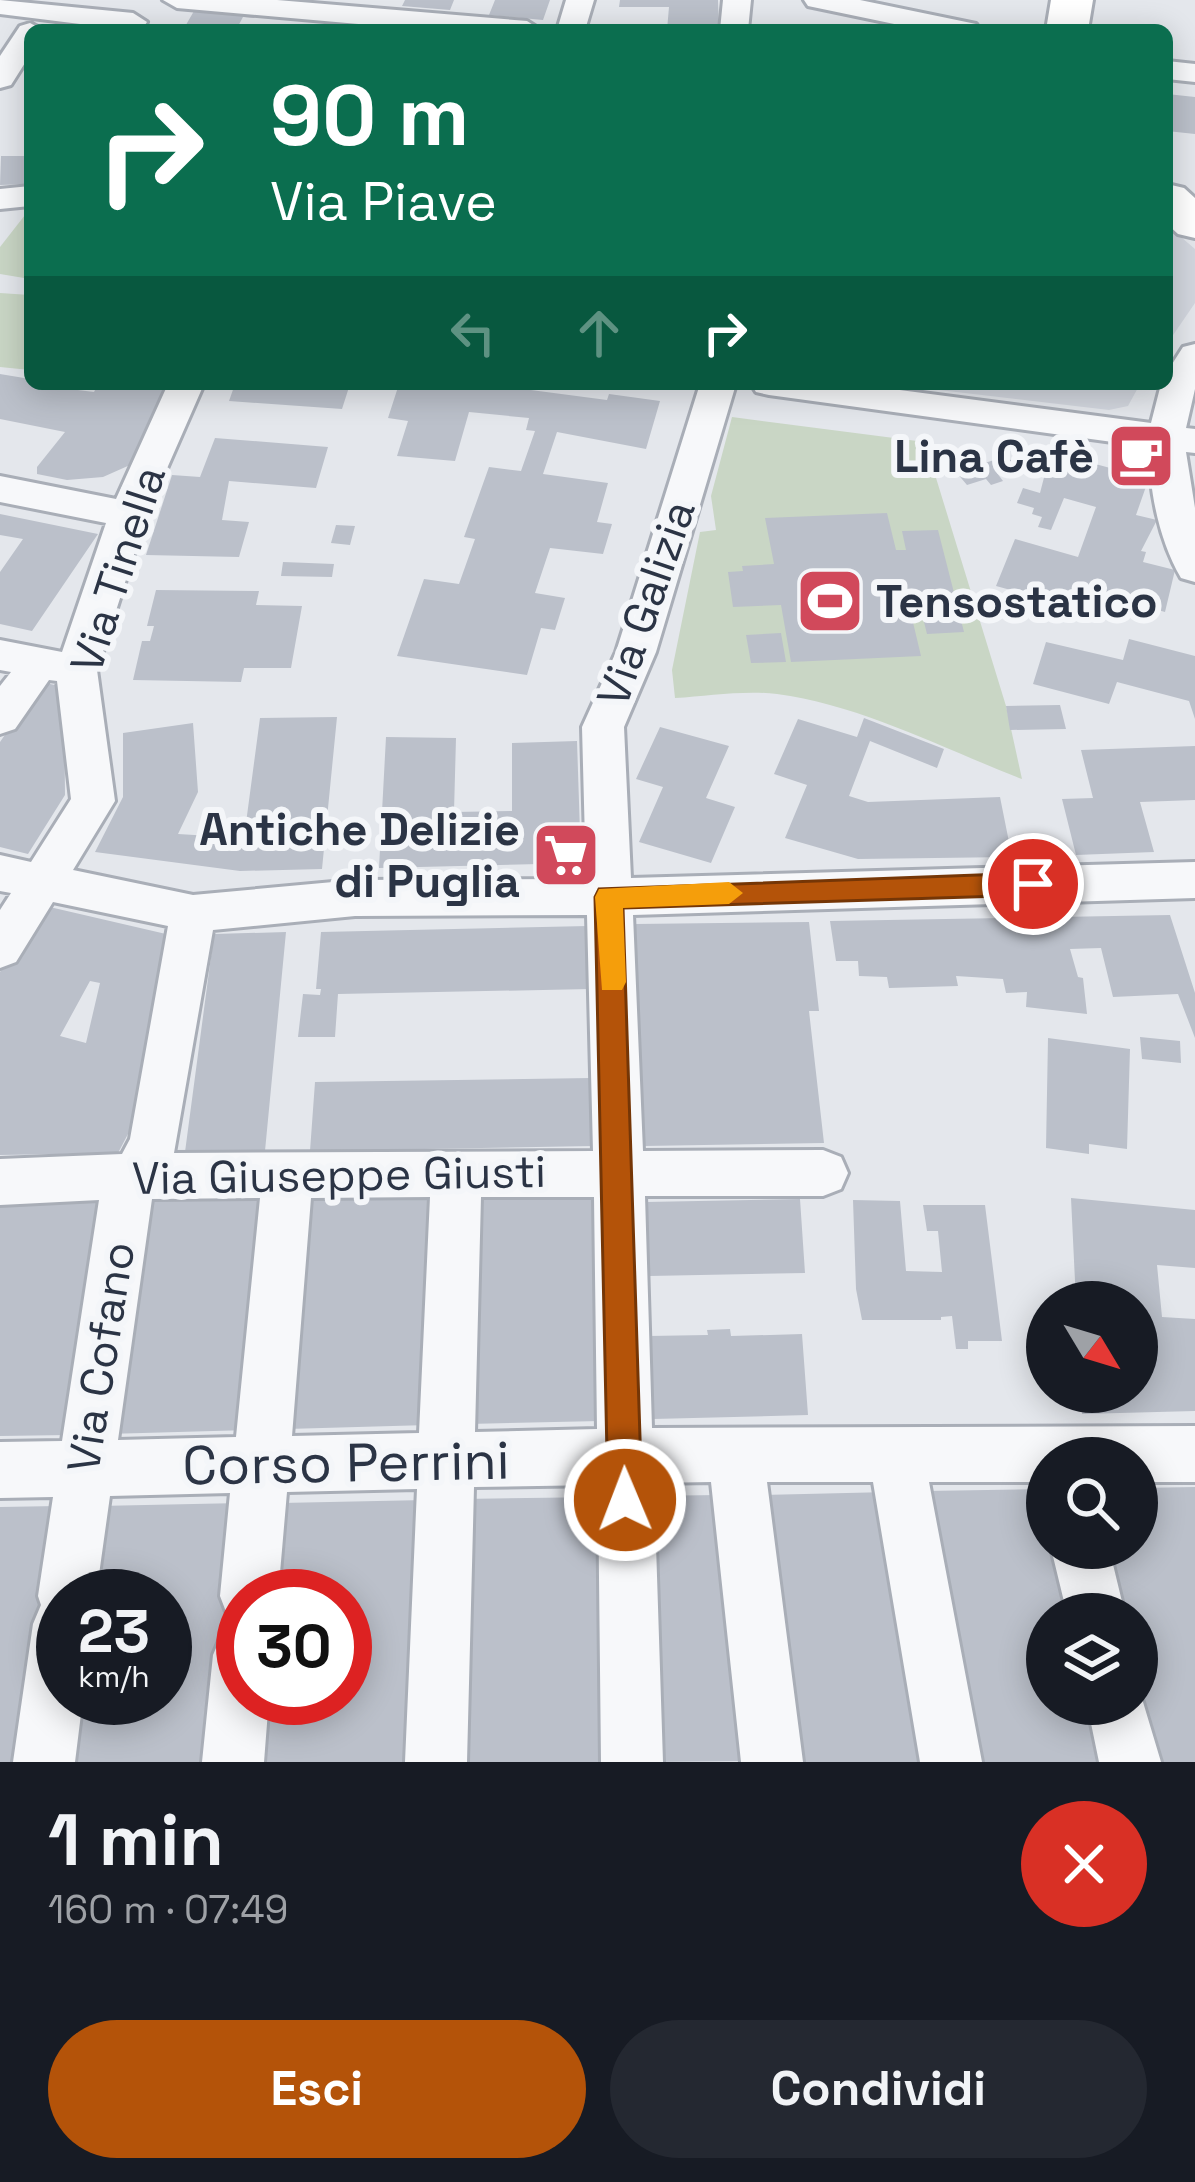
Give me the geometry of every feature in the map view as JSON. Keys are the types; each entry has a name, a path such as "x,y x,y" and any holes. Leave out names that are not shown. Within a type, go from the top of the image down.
{"street":[{"path":"177,0 280,20 473,18"},
{"path":"818,0 932,24"},
{"path":"0,5 39,18 136,18"},
{"path":"0,101 0,81 24,42"},
{"path":"1173,204 1195,224"},
{"path":"1195,355 1176,380 1183,537 1195,568"},
{"name":"Via Tinella","path":"0,949 20,879 92,801 38,662 128,514 183,390"},
{"name":"Via Galizia","path":"632,1762 620,1172 603,728 636,652 716,390"},
{"path":"814,390 1179,439"},
{"path":"0,489 128,514"},
{"path":"0,718 38,662"},
{"path":"20,879 193,913 355,898 1193,885"},
{"name":"Via Cofano","path":"71,1569 125,1200 155,1141 193,913"},
{"path":"436,1762 456,1173"},
{"name":"Via Giuseppe Giusti","path":"0,1182 288,1174 823,1173"},
{"path":"251,1569 288,1174"},
{"path":"736,1454 772,1762"},
{"name":"Corso Perrini","path":"0,1470 736,1454 1026,1456"},
{"name":"Corso Perrini","path":"1158,1455 1195,1454"},
{"path":"896,1455 951,1762"},
{"path":"44,1762 49,1725"},
{"path":"233,1762 236,1725"},
{"path":"1122,1725 1130,1762"}],"shaded area":[{"path":"1173,230 1195,249 1195,303 1173,335"},
{"path":"939,390 1137,390 1128,406 1109,410"}],"green space":[{"path":"24,216 24,278 0,274 0,247"},
{"path":"0,293 24,295 24,369 0,367"},
{"name":"Tensostatico","path":"732,417 925,442 1006,706 1022,779 871,718 808,700 752,693 675,698 672,670 700,532 716,530 711,496"}],"building":[{"path":"405,0 454,0 450,10 402,6"},
{"path":"495,0 550,0 543,20 489,15"},
{"path":"620,0 718,0 719,24 668,24 669,7 619,7"},
{"path":"236,7 259,9 254,18 243,17 239,24 186,24 194,11 231,15"},
{"path":"1173,95 1195,97 1195,134 1173,132"},
{"path":"1,156 24,156 24,184 0,185"},
{"path":"0,374 24,378 24,390 172,390 146,448 130,465 103,477 67,480 37,474 37,467 65,432 0,419"},
{"path":"233,390 348,390 342,409 229,401"},
{"path":"397,390 531,390 660,401 646,449 557,432 543,474 608,483 597,522 612,524 603,554 550,548 535,593 565,598 555,630 541,628 527,675 397,656 424,579 459,584 475,539 464,537 489,467 521,471 535,431 526,430 529,418 469,412 455,461 397,456 408,421 388,418"},
{"path":"215,438 328,447 316,488 229,481 222,520 249,522 239,557 146,555 172,475 200,477"},
{"path":"1122,447 1148,451 1149,478 1136,515 1157,520 1141,551 1146,552 1143,562 1175,570 1165,612 1073,586 1066,605 996,586 1015,539 1078,557 1096,507 1064,498 1051,530 1038,527 1042,517 1032,514 1034,508 1017,503 1023,488 1040,493 1047,466 1069,457 1114,469"},
{"path":"1007,456 1013,463 1010,469 997,473 1003,481 991,485 986,479 967,485 956,472"},
{"path":"887,513 896,550 906,550 902,531 938,530 964,632 927,634 922,614 911,614 921,656 791,662 781,605 733,607 728,572 774,564 765,518"},
{"path":"0,514 98,534 32,631 0,624 0,572 23,539 0,535"},
{"path":"336,525 355,526 350,545 331,543"},
{"path":"283,562 334,564 332,577 281,576"},
{"path":"156,590 259,591 256,605 302,606 291,668 244,668 241,682 133,680 142,641 150,641 154,626 147,626"},
{"path":"781,633 786,662 751,663 746,635"},
{"path":"1129,639 1195,656 1195,719 1189,701 1117,682 1109,704 1033,684 1046,642 1123,660"},
{"path":"41,682 64,687 65,795 28,854 0,847 0,742"},
{"path":"1060,705 1066,729 1010,730 1006,706"},
{"path":"337,717 322,869 240,871 95,852 123,797 123,733 193,723 198,792 178,834 244,838 260,718"},
{"path":"864,718 944,749 937,768 870,741 849,796 868,802 1000,797 1012,857 858,859 785,838 807,785 774,774 798,719 857,737"},
{"path":"660,727 729,746 706,798 735,807 711,863 639,842 663,787 636,779"},
{"path":"386,737 456,738 454,812 512,811 512,743 577,741 581,863 379,868"},
{"path":"1195,746 1195,800 1140,802 1154,852 1076,855 1062,799 1093,798 1081,750"},
{"path":"41,905 166,934 139,1113 118,1153 0,1155 0,972","holes":["90,981 100,983 86,1043 60,1036"]},
{"path":"1170,915 1195,993 1195,1038 1178,994 1113,997 1101,948 1070,949 1078,977 1083,978 1087,1014 1026,1007 1027,992 1006,993 1003,979 956,976 958,986 889,988 887,977 859,976 858,961 836,961 830,921"},
{"path":"809,922 819,1011 809,1011 824,1143 644,1146 635,924"},
{"path":"588,926 590,989 338,994 335,1037 298,1037 303,994 320,995 321,989 316,989 321,932"},
{"path":"286,932 265,1151 185,1152 214,934"},
{"path":"1140,1037 1180,1041 1181,1063 1142,1059"},
{"path":"1048,1038 1130,1049 1127,1149 1089,1144 1089,1154 1046,1148"},
{"path":"591,1078 593,1146 310,1151 315,1082"},
{"path":"596,1190 601,1421 468,1424 474,1192"},
{"path":"438,1193 428,1425 287,1429 309,1195"},
{"path":"272,1195 249,1430 107,1434 142,1197"},
{"path":"107,1197 69,1435 0,1436 0,1199"},
{"path":"1071,1198 1195,1210 1195,1268 1157,1265 1162,1317 1195,1319 1195,1411 1158,1412 1158,1281 1075,1281"},
{"path":"800,1199 805,1273 649,1276 646,1202"},
{"path":"853,1200 900,1201 906,1271 942,1272 938,1231 927,1231 923,1205 985,1205 1002,1341 968,1341 968,1349 956,1349 952,1316 862,1320 856,1289"},
{"path":"730,1329 731,1336 802,1334 808,1415 653,1419 649,1336 708,1335 707,1330"},
{"path":"1195,1487 1195,1762 1157,1762 1148,1725 1158,1725 1158,1593 1115,1593 1109,1569 1158,1569 1158,1488"},
{"path":"1026,1489 1026,1569 1070,1569 1076,1593 1026,1593 1026,1725 1107,1725 1116,1762 977,1762 925,1491"},
{"path":"889,1492 938,1762 796,1762 761,1495"},
{"path":"720,1495 750,1761 653,1762 642,1496"},
{"path":"603,1497 610,1762 454,1762 462,1499"},
{"path":"426,1500 413,1762 261,1762 264,1725 372,1725 372,1569 276,1569 281,1503"},
{"path":"241,1503 235,1569 216,1569 216,1725 221,1725 218,1762 66,1762 71,1725 192,1725 192,1569 90,1569 98,1506"},
{"path":"58,1506 49,1569 36,1569 36,1662 22,1762 0,1762 0,1507"}],"slow traffic":[{"path":"612,982 609,897 729,893"}],"place":[{"name":"Lina Cafè","path":"1141,456"},
{"name":"Tensostatico","path":"830,601"},
{"name":"Antiche Delizie di Puglia","path":"566,855"}],"route":[{"path":"625,1500 620,1172 609,897 1033,884"}]}
